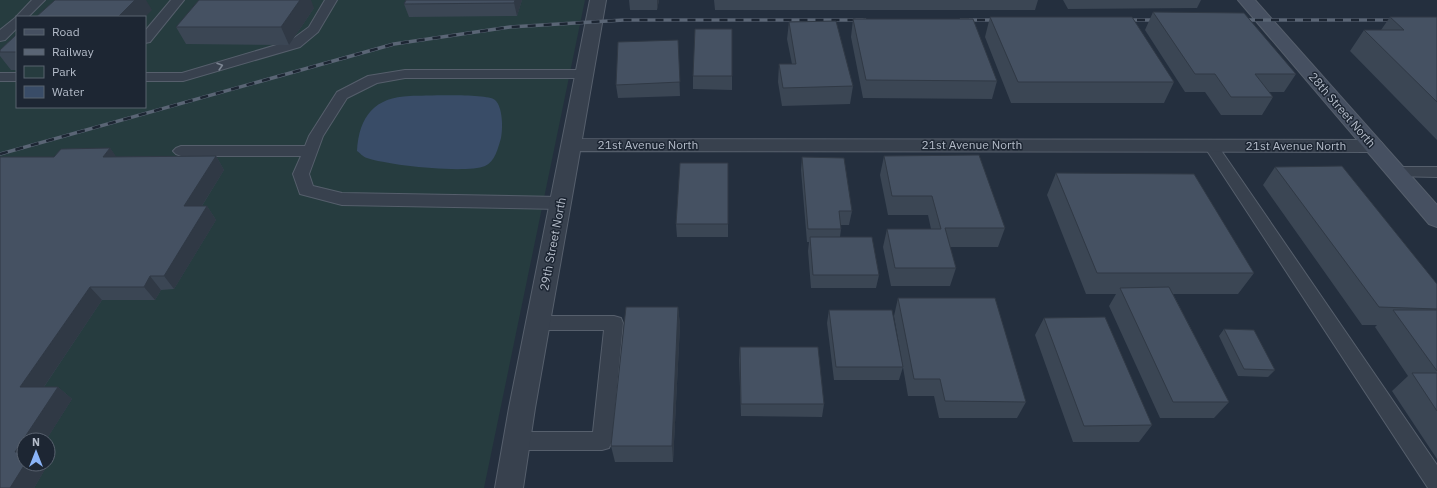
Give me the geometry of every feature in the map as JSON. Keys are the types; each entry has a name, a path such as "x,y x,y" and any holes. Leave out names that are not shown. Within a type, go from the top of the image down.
{"street":[{"name":"29th Street North","path":"509,488 516,441 598,0"},
{"name":"28th Street North","path":"1246,0 1437,219"},
{"name":"21st Avenue North","path":"571,144 1374,146"}],"lane":[{"path":"22,16 40,0"},
{"path":"146,38 178,0"},
{"path":"146,77 183,77 295,44 314,29 331,0"},
{"path":"0,37 16,22"},
{"path":"560,204 342,199 306,190 301,174 316,136 342,95 373,79 405,74 584,74"},
{"path":"0,77 16,77"},
{"path":"1211,146 1437,484"},
{"path":"182,151 310,151"},
{"path":"1396,172 1437,172"},
{"path":"516,441 602,441 614,323 538,323"}],"green space":[{"path":"0,0 585,0 484,488 0,488"}],"water":[{"path":"410,96 480,96 495,100 500,108 502,129 501,138 494,158 485,166 475,168 444,169 408,166 377,161 363,156 357,151 361,128 365,118 371,111 387,100"}],"building":[{"path":"55,0 135,0 119,16 37,16"},
{"path":"199,0 300,0 281,27 176,27"},
{"path":"406,0 515,0 514,3 404,4"},
{"path":"1153,12 1244,13 1296,74 1255,74 1273,97 1231,97 1215,74 1195,74"},
{"path":"990,17 1132,17 1174,82 1018,82"},
{"path":"1390,17 1437,17 1437,102 1364,30 1404,30"},
{"path":"853,19 973,19 997,81 866,80"},
{"path":"836,21 853,86 783,88 779,64 796,64 789,22"},
{"path":"695,29 732,29 732,76 693,76"},
{"path":"16,35 16,52 0,52 0,50"},
{"path":"678,40 680,82 616,85 618,42"},
{"path":"110,148 103,157 216,156 184,206 207,206 164,276 150,276 144,287 90,287 20,387 58,387 28,432 16,432 16,472 20,472 10,488 0,488 0,157 54,157 61,149"},
{"path":"979,155 1005,228 945,228 956,268 895,268 887,229 941,229 932,196 892,196 884,156"},
{"path":"802,157 844,158 852,211 839,211 841,229 808,229"},
{"path":"680,163 728,163 728,224 676,224"},
{"path":"1342,166 1437,284 1437,309 1379,307 1275,167"},
{"path":"1056,173 1194,174 1254,273 1097,273"},
{"path":"810,237 872,237 879,275 813,275"},
{"path":"1169,287 1229,402 1173,402 1120,288"},
{"path":"898,298 995,298 1026,402 945,401 940,379 914,379"},
{"path":"626,307 678,307 672,446 611,446"},
{"path":"829,310 892,310 903,367 836,367"},
{"path":"1393,310 1437,310 1437,371"},
{"path":"1105,317 1152,425 1084,426 1044,318"},
{"path":"1224,329 1254,330 1275,370 1244,369"},
{"path":"740,347 818,347 824,404 741,404"},
{"path":"1412,373 1437,373 1437,411"}],"railway":[{"path":"0,154 394,44 510,27 624,20 865,20"},
{"path":"961,20 1001,20"},
{"path":"1121,20 1159,20"},
{"path":"1239,20 1399,20"}]}
